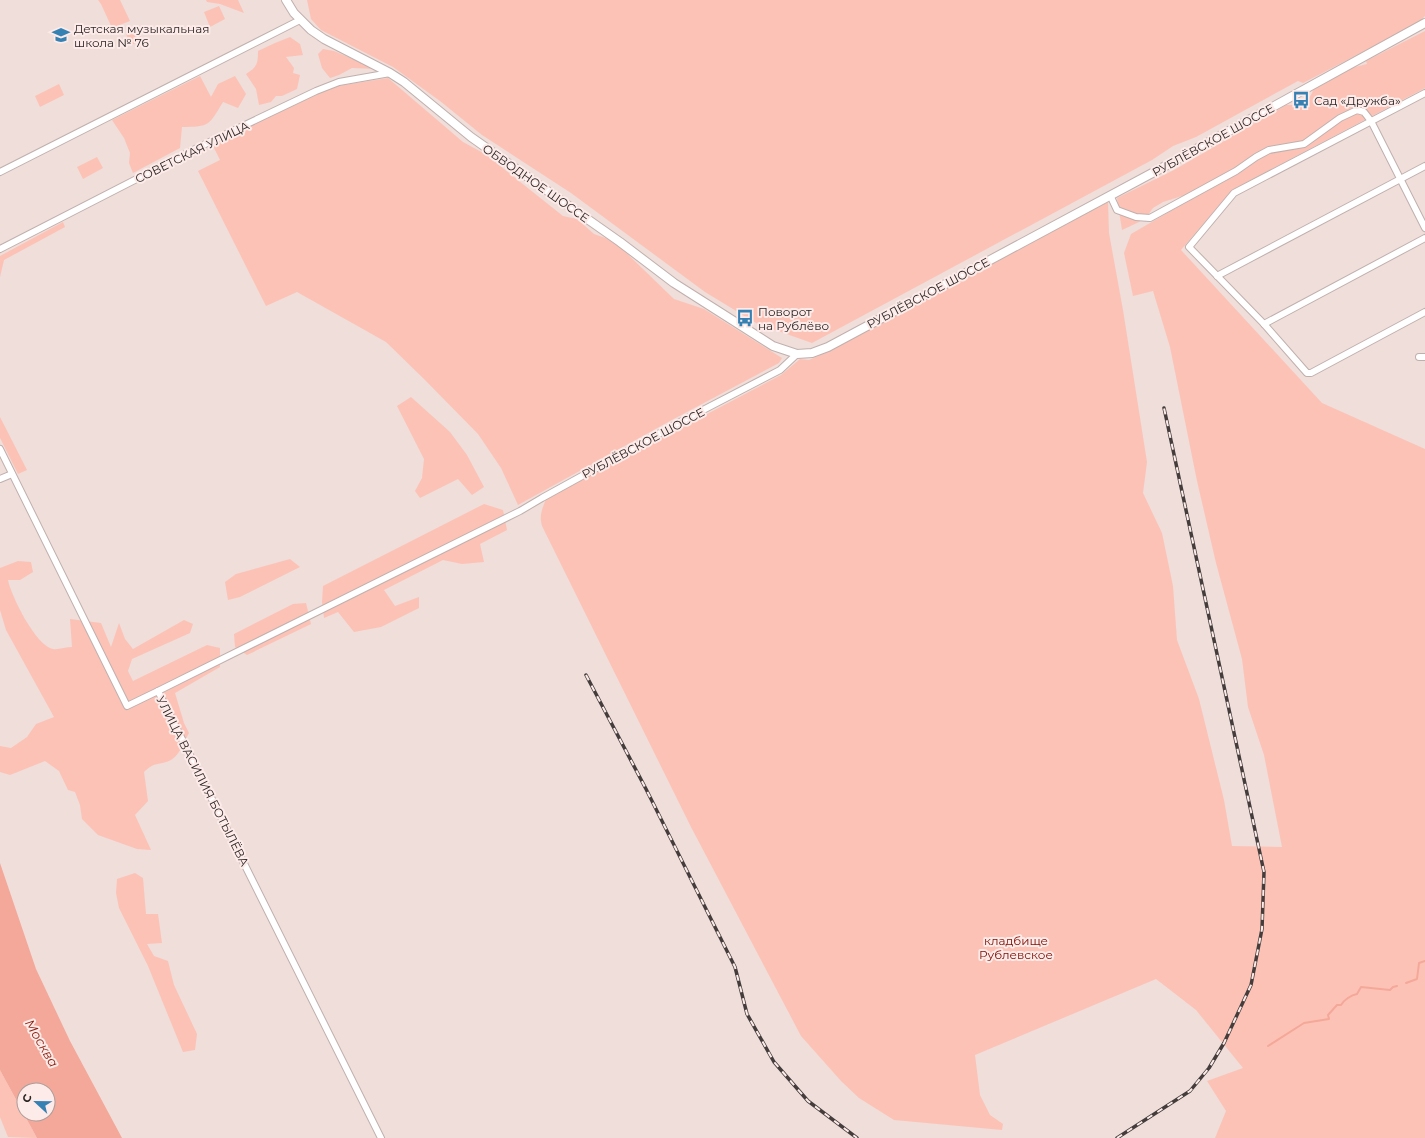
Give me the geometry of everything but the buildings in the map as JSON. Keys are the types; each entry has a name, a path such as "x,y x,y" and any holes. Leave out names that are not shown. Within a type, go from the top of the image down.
{"street":[{"name":"ОБВОДНОЕ ШОССЕ","path":"286,0 300,20 324,39 390,73 404,82 471,137 620,242 674,284 773,346 797,354"},
{"path":"1415,28 1425,18"},
{"path":"0,172 300,20"},
{"name":"РУБЛЁВСКОЕ ШОССЕ","path":"158,691 520,511 680,422 780,370 797,354 812,354 828,347 1425,23"},
{"name":"РУБЛЁВСКОЕ ШОССЕ","path":"1337,72 1381,52 1425,29"},
{"name":"СОВЕТСКАЯ УЛИЦА","path":"0,250 199,147 316,91 339,82 390,73"},
{"path":"1425,93 1234,193 1189,247 1264,324 1305,371 1311,373 1425,312"},
{"path":"1110,195 1117,210 1136,217 1150,218 1236,171 1269,150 1304,144 1324,128 1357,110 1364,112 1371,121 1425,228"},
{"path":"1217,276 1425,166"},
{"path":"1264,324 1425,238"},
{"name":"УЛИЦА ВАСИЛИЯ БОТЫЛЁВА","path":"0,449 127,706 158,691 381,1138"},
{"path":"0,479 12,474"}],"green space":[{"path":"98,0 120,0 130,21 112,28"},
{"path":"206,0 238,0 244,13 220,4 207,2"},
{"path":"307,0 1425,0 1425,16 1417,24 1303,83 1298,81 1196,137 1173,146 1152,160 812,343 756,323 705,292 571,193 482,135 440,101 393,67 321,30 311,19"},
{"path":"219,6 225,19 210,27 204,12"},
{"path":"137,28 142,40 131,45 126,34"},
{"name":"кладбище Рублевское","path":"1425,31 1425,88 1232,190 1181,250 1322,403 1425,449 1425,1138 1215,1138 1226,1111 1207,1081 1243,1068 1196,1010 1156,979 975,1055 980,1095 990,1115 1003,1124 1002,1130 894,1120 859,1098 841,1081 801,1036 691,827 542,526 542,509 546,499 781,375 800,359 809,360 818,356 1108,202 1109,233 1123,310 1147,462 1143,493 1162,533 1173,586 1177,640 1199,699 1224,800 1232,846 1282,847 1264,755 1248,707 1242,659 1216,563 1197,481 1170,347 1153,291 1133,296 1124,253 1131,234 1188,201 1185,195 1163,202 1153,208 1148,215 1139,222 1122,230 1117,198 1174,170 1286,105 1297,105 1302,103 1309,98 1315,84 1347,69 1367,64 1366,61"},
{"path":"290,37 300,44 303,55 286,57 294,68 293,73 300,75 297,89 282,96 276,96 271,102 259,105 256,89 246,74 256,65 258,51"},
{"path":"323,49 334,51 376,69 352,68 330,78 322,68 318,54"},
{"path":"200,76 211,97 218,84 235,76 246,94 238,108 223,102 215,116 208,123 198,126 182,127 180,148 133,173 129,163 130,153 124,138 112,120"},
{"path":"388,78 463,142 485,154 563,216 577,219 594,234 614,241 674,299 704,309 782,358 779,363 518,505 501,468 478,434 386,342 297,292 266,306 198,171 220,160 212,144 322,92 338,86"},
{"path":"59,84 64,95 40,107 35,96"},
{"path":"97,157 103,168 83,179 77,167"},
{"path":"63,222 65,227 4,260 0,277 0,256"},
{"path":"411,397 450,432 467,455 484,487 472,495 458,479 420,498 415,491 422,478 424,459 397,406"},
{"path":"0,417 27,470 18,474 0,438"},
{"path":"484,504 503,510 507,530 480,544 484,562 462,564 443,560 384,590 395,606 419,597 419,608 381,627 354,632 338,612 324,618 322,602 323,586"},
{"path":"290,559 300,567 240,597 228,600 225,582 236,574"},
{"path":"18,561 31,562 33,572 20,580 8,580 10,587 25,619 39,639 46,646 53,649 72,647 70,619 101,623 111,647 119,623 125,639 133,649 184,620 193,624 190,633 132,659 128,671 133,681 207,645 220,648 220,667 175,693 184,723 189,733 181,749 173,759 154,765 144,772 148,801 135,815 151,850 137,849 98,835 82,819 80,805 75,792 68,790 59,771 45,761 10,775 0,772 0,746 11,748 27,737 36,724 54,717 6,630 0,610 0,568"},
{"path":"306,603 311,624 247,655 235,647 234,634 293,604"},
{"path":"135,873 143,878 146,914 158,914 162,943 147,944 154,956 168,961 174,985 197,1034 195,1050 183,1052 148,966 119,908 116,893 117,879"},
{"path":"0,1070 16,1099 16,1122 28,1122 37,1138 8,1137 0,1117"}],"water":[{"name":"Москва","path":"0,863 36,969 70,1041 122,1138 37,1138 28,1122 56,1122 56,1082 16,1082 16,1099 0,1070"}],"waterway":[{"path":"1406,983 1417,979 1419,963 1425,961"},
{"path":"1268,1046 1304,1023 1329,1019 1328,1015 1337,1005 1341,1005 1352,995 1357,994 1361,987 1390,990 1397,986"}],"railway":[{"path":"1117,1138 1190,1091 1209,1068 1224,1043 1251,985 1262,929 1264,872 1164,408"},
{"path":"586,675 646,789 735,967 747,1014 774,1062 808,1101 857,1138"}],"place":[{"name":"Детская музыкальная школа № 76","path":"61,35"},
{"name":"Сад «Дружба»","path":"1301,100"},
{"name":"Поворот на Рублёво","path":"745,318"}]}
